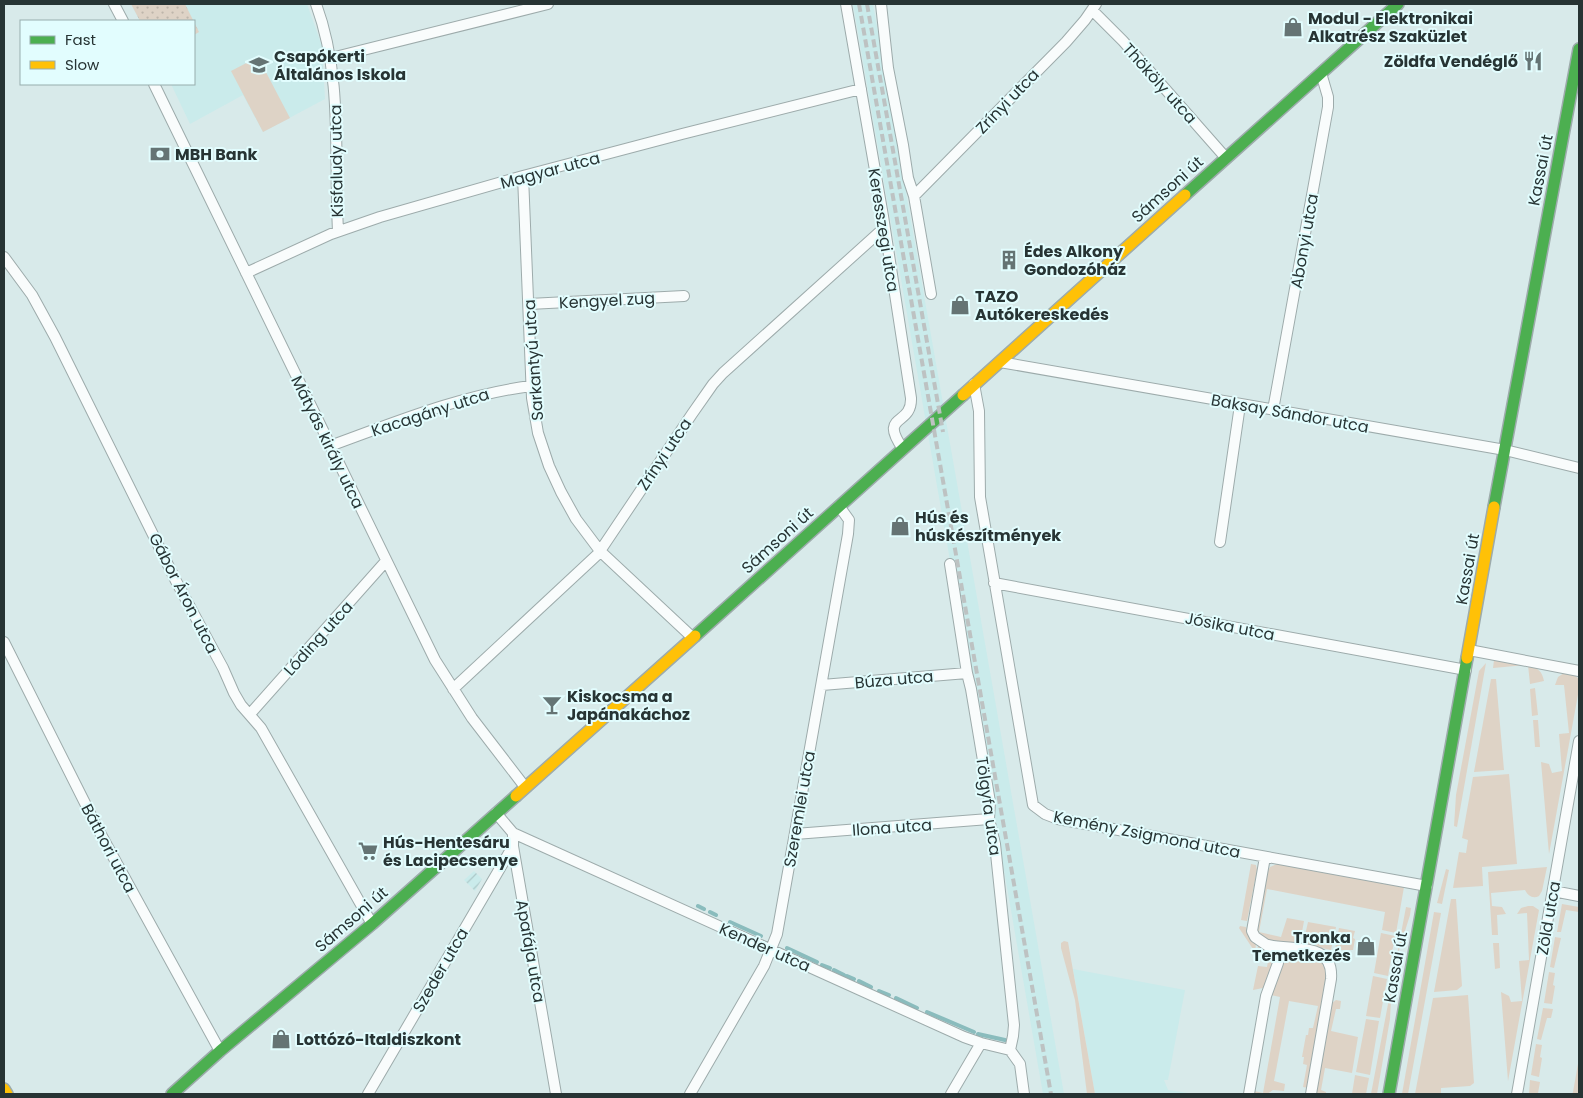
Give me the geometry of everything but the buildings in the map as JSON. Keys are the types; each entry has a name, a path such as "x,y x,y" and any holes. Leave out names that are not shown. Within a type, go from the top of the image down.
{"main road":[{"name":"Sámsoni út","path":"172,1094 220,1051 372,924 1398,4"},
{"name":"Kassai út","path":"1389,1094 1505,450 1579,55"},
{"path":"4,1088 7,1094"}],"street":[{"path":"114,4 122,20"},
{"name":"Kisfaludy utca","path":"316,4 326,32 331,58 335,108 338,231"},
{"path":"331,58 548,4"},
{"name":"Keresszegi utca","path":"846,4 862,89 911,398 909,410 896,423 893,430 895,438 902,449"},
{"name":"Keresszegi utca","path":"881,4 888,68 908,178 914,196 931,294"},
{"name":"Zrínyi utca","path":"914,196 1066,42 1094,7"},
{"name":"Thököly utca","path":"1094,7 1226,158"},
{"name":"Abonyi utca","path":"1273,410 1328,107 1328,97 1321,73"},
{"name":"Mátyás király utca","path":"154,85 424,639 453,689 477,725 525,787"},
{"name":"Magyar utca","path":"246,273 338,231 523,176 862,89"},
{"name":"Sarkantyú utca","path":"523,176 531,386 536,424 552,474 576,519 600,551 692,638"},
{"name":"Zrínyi utca","path":"453,689 600,551 713,384 733,363 884,228"},
{"name":"Gábor Áron utca","path":"4,256 32,294 55,336 172,573 223,668 232,690 241,705 261,728 372,924"},
{"name":"Kengyel zug","path":"529,304 684,296"},
{"name":"Baksay Sándor utca","path":"1000,362 1505,450 1579,468"},
{"path":"974,384 979,411 979,488 994,583"},
{"name":"Kacagány utca","path":"330,446 450,403 491,392 531,386"},
{"path":"1220,542 1240,405"},
{"name":"Szeremlei utca","path":"690,1094 764,966 772,949 778,926 849,529 848,518 839,506"},
{"name":"Lóding utca","path":"250,714 386,561"},
{"name":"Tölgyfa utca","path":"950,564 990,802 989,819 995,844 1013,1010 1013,1054 1022,1072 1024,1094"},
{"name":"Jósika utca","path":"994,583 1466,670"},
{"name":"Kemény Zsigmond utca","path":"994,583 1033,805 1041,812 1054,818 1427,886"},
{"name":"Báthori utca","path":"4,642 99,830 220,1051"},
{"path":"1469,650 1579,671"},
{"name":"Búza utca","path":"822,685 967,672"},
{"name":"Zöld utca","path":"1517,1094 1579,741"},
{"path":"496,813 513,833"},
{"name":"Ilona utca","path":"794,834 989,819"},
{"name":"Apafája utca","path":"513,833 512,846 556,1094"},
{"name":"Kender utca","path":"513,833 964,1037 1013,1054"},
{"name":"Szeder utca","path":"368,1094 512,846"},
{"path":"1249,1094 1266,996 1278,962 1275,952 1255,937 1251,928 1265,856"},
{"path":"1553,891 1579,896"},
{"path":"1266,944 1316,952 1326,959 1330,966 1331,979 1311,1094"},
{"path":"952,1094 981,1043"}],"shaded area":[{"name":"Csapókerti Általános Iskola","path":"131,4 307,4 322,46 325,99 263,132 243,95 190,124 171,85 195,85 195,20 139,20"},
{"path":"131,4 185,4 193,20 139,20"},
{"path":"853,4 873,4 1064,1094 1043,1094"},
{"path":"195,24 199,32 195,34"},
{"path":"258,57 290,118 263,132 231,71"},
{"path":"1494,660 1526,665 1493,668"},
{"path":"1486,663 1457,827 1454,826 1456,795 1479,671"},
{"path":"1528,665 1539,670 1544,681 1530,684"},
{"path":"1564,673 1574,675 1579,679 1579,689 1549,854 1541,762 1549,764 1552,773 1562,771 1559,734 1569,733 1564,685 1555,685 1558,677"},
{"path":"1491,679 1496,679 1504,770 1474,772"},
{"path":"1535,688 1538,715 1532,716 1530,689"},
{"path":"1533,720 1538,720 1540,747 1535,747"},
{"path":"1509,774 1517,864 1482,867 1483,886 1453,888 1459,852 1466,853 1468,840 1462,838 1473,777"},
{"path":"1251,864 1256,865 1257,870 1247,921 1241,920"},
{"path":"1277,864 1404,887 1396,933 1382,930 1385,912 1267,889 1259,932 1281,937 1287,918 1304,921 1300,943 1281,943 1263,938 1256,928 1268,871 1270,867"},
{"path":"1547,867 1542,891 1539,896 1531,896 1525,890 1491,893 1492,906 1502,907 1506,914 1497,915 1498,935 1492,935 1488,872"},
{"path":"1446,869 1449,870 1442,904 1437,903"},
{"path":"474,871 482,879 475,891 464,880"},
{"path":"1451,899 1456,899 1462,986 1457,990 1434,992"},
{"path":"1562,904 1579,907 1579,912 1566,910 1561,932 1557,932"},
{"path":"1533,906 1539,910 1508,1081 1501,992 1509,996 1511,1002 1522,1001 1519,961 1529,960 1527,913 1517,914 1521,908"},
{"path":"1406,907 1411,908 1410,915 1396,960"},
{"path":"1434,912 1441,913 1408,1094 1402,1094"},
{"path":"1308,922 1336,927 1331,950 1303,944"},
{"path":"1240,926 1246,927 1249,937 1256,944 1255,952 1239,928"},
{"path":"1339,928 1355,931 1353,950 1335,950"},
{"path":"1381,933 1395,936 1388,976 1374,973"},
{"path":"1555,937 1561,938 1554,968 1550,967"},
{"path":"1064,941 1068,942 1095,1094 1087,1094 1075,1000 1061,948 1061,943"},
{"path":"1493,943 1499,943 1500,968 1495,969"},
{"path":"1258,945 1269,955 1272,964 1263,988 1253,990 1258,966 1267,967 1269,956 1257,954"},
{"path":"1291,952 1304,954 1304,959 1316,961 1317,957 1325,966 1327,977 1308,1088 1303,1087 1307,1065 1303,1064 1304,1057 1302,1057 1306,1035 1308,1035 1309,1028 1313,1028 1318,1006 1289,1001 1274,1081 1285,1084 1284,1091 1273,1090 1267,1094 1253,1094 1254,1091 1263,1093 1280,997 1271,995 1283,965"},
{"path":"1073,969 1185,990 1168,1080 1164,1080 1168,1090 1195,1094 1095,1094"},
{"path":"1549,972 1555,973 1552,1004 1544,1003"},
{"path":"1373,976 1387,979 1380,1018 1366,1016"},
{"path":"1392,983 1390,1019 1377,1094 1371,1094"},
{"path":"1468,995 1474,1083 1470,1086 1441,1088 1441,1094 1415,1094 1433,998"},
{"path":"1336,1000 1341,1001 1340,1009 1336,1009 1331,1031 1358,1037 1352,1073 1325,1068 1321,1090 1326,1092 1326,1094 1315,1094 1332,1003"},
{"path":"1543,1008 1553,1009 1551,1018 1547,1018 1541,1040 1537,1039"},
{"path":"1366,1019 1379,1021 1370,1075 1356,1072"},
{"path":"1536,1044 1542,1045 1539,1077 1531,1075"},
{"path":"1579,1058 1578,1094 1572,1094 1573,1092"},
{"path":"1355,1075 1369,1078 1366,1094 1352,1094"},
{"path":"1530,1080 1540,1082 1538,1093 1540,1094 1529,1094"}],"waterway":[{"path":"698,906 704,909"},
{"path":"710,912 716,915"},
{"path":"730,922 761,936"},
{"path":"787,948 817,962"},
{"path":"822,965 830,968"},
{"path":"834,970 844,975"},
{"path":"847,976 854,979"},
{"path":"859,981 871,987"},
{"path":"879,991 889,995"},
{"path":"896,998 917,1008"},
{"path":"927,1012 974,1032"},
{"path":"978,1034 1005,1040"}],"railway":[{"path":"859,4 1051,1094"},
{"path":"867,4 943,432"}],"traffic: fast":[{"path":"1185,195 1398,4"},
{"path":"1494,507 1579,49"},
{"path":"695,636 963,395"},
{"path":"1389,1094 1467,658"},
{"path":"172,1094 220,1051 372,924 516,796"}],"traffic: slow":[{"path":"963,395 1185,195"},
{"path":"1467,658 1494,507"},
{"path":"516,796 695,636"},
{"path":"4,1089 7,1094"}],"place":[{"name":"Modul - Elektronikai Alkatrész Szaküzlet","path":"1293,27"},
{"name":"Zöldfa Vendéglő","path":"1533,61"},
{"name":"Csapókerti Általános Iskola","path":"259,65"},
{"name":"MBH Bank","path":"160,154"},
{"name":"Édes Alkony Gondozóház","path":"1009,260"},
{"name":"TAZO Autókereskedés","path":"960,305"},
{"name":"Hús és húskészítmények","path":"900,526"},
{"name":"Kiskocsma a Japánakáchoz","path":"552,705"},
{"name":"Hús-Hentesáru és Lacipecsenye","path":"368,851"},
{"name":"Tronka Temetkezés","path":"1366,946"},
{"name":"Lottózó-Italdiszkont","path":"281,1039"}]}
